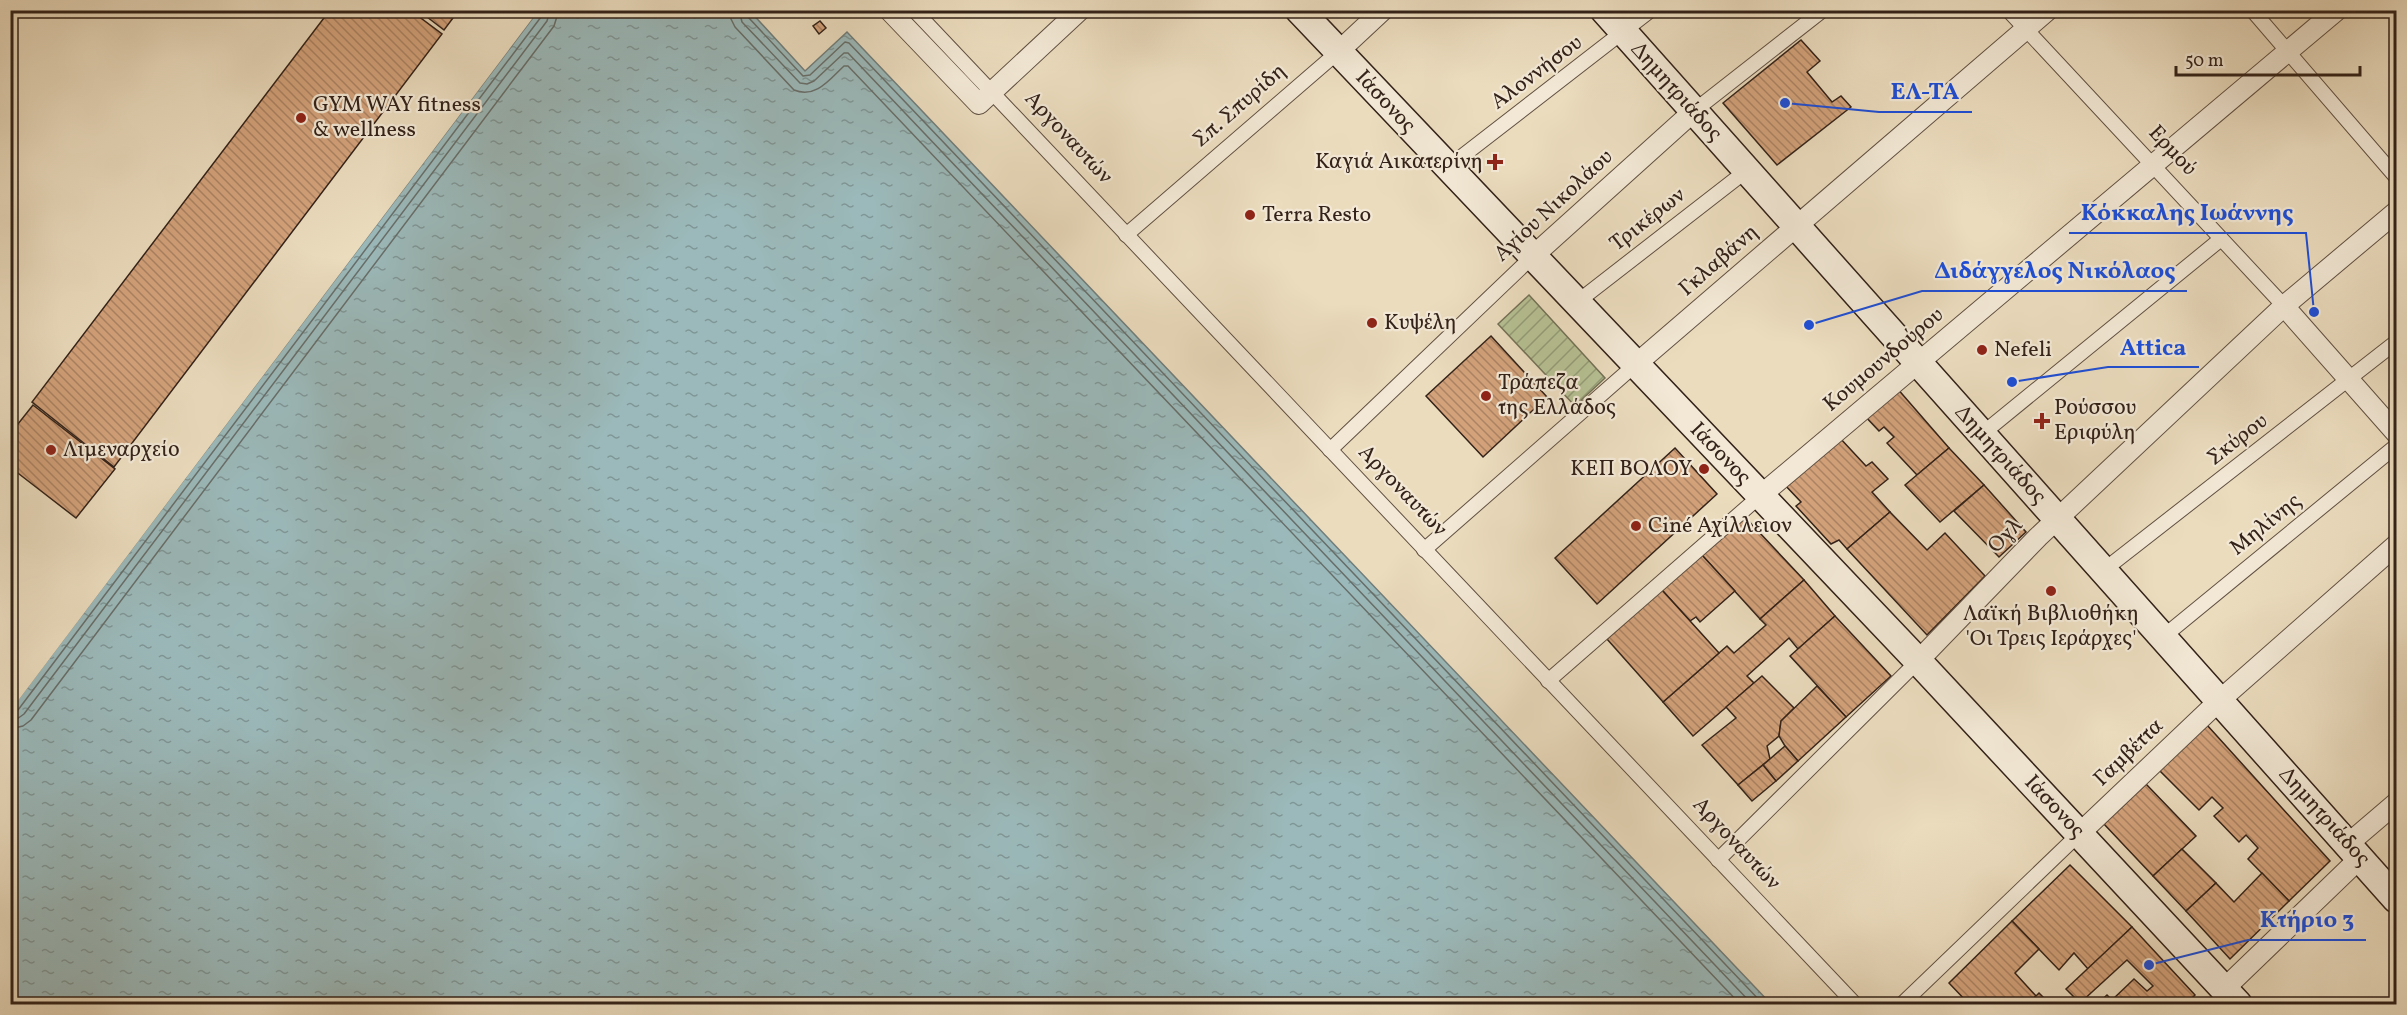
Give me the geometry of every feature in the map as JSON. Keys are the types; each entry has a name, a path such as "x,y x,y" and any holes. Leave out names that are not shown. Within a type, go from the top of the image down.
{"main road":[{"name":"Ιάσονος","path":"1299,10 1918,661 2231,997"},
{"name":"Δημητριάδος","path":"1604,10 2397,898"}],"street":[{"name":"Αργοναυτών","path":"889,10 986,98 1004,107 1855,1005"},
{"name":"Αργοναυτών","path":"914,10 986,98"},
{"path":"986,98 1080,10"},
{"name":"Σπ. Σπυρίδη","path":"1126,235 1338,52 1383,10"},
{"name":"Αλοννήσου","path":"1447,168 1652,10"},
{"name":"Αγίου Νικολάου","path":"1330,450 1532,257 1694,111 1823,10"},
{"name":"Ερμού","path":"2008,10 2284,306 2397,433"},
{"name":"Γκλαβάνη","path":"1424,550 1635,365 2048,10"},
{"path":"2252,10 2397,177"},
{"name":"Κουμουνδούρου","path":"1548,681 1760,496 2337,10"},
{"name":"Τρικέρων","path":"1576,303 1746,171"},
{"name":"Ογλ","path":"1718,860 2057,519 2284,306 2397,212"},
{"path":"1982,434 2221,238"},
{"name":"Σκύρου","path":"2104,570 2397,342"},
{"name":"Μηλίνης","path":"2163,637 2397,446"},
{"name":"Γαμβέττα","path":"1902,1005 2220,700 2397,545"},
{"path":"2231,997 2397,803"}],"green space":[{"path":"1529,295 1605,378 1575,406 1498,324"}],"water":[{"path":"538,11 750,11 805,71 847,32 1771,1004 11,1004 10,710"}],"pier":[{"path":"535,10 538,11 11,710 10,705"}],"building":[{"path":"330,10 410,10 442,34 114,467 32,402"},
{"path":"418,10 459,10 444,30"},
{"path":"820,21 826,28 819,34 813,26"},
{"path":"1801,40 1820,61 1807,72 1832,102 1841,96 1851,107 1777,165 1723,103"},
{"name":"Τράπεζα της Ελλάδος","path":"1491,336 1547,397 1483,457 1426,396"},
{"path":"1896,387 1949,448 1917,475 1887,443 1894,437 1884,427 1879,431 1863,414"},
{"name":"Λιμεναρχείο","path":"33,405 115,469 76,518 10,467 10,434"},
{"path":"1839,437 1866,466 1872,462 1888,479 1872,492 1890,512 1847,549 1839,540 1831,544 1796,506 1801,502 1784,484"},
{"name":"Ciné Αχίλλειον","path":"1675,448 1717,494 1597,604 1555,558"},
{"path":"1949,448 1984,485 1940,522 1905,485"},
{"path":"1984,485 2026,532 1999,557 1954,511"},
{"path":"1890,512 1927,550 1945,533 1985,576 1927,635 1847,549"},
{"path":"1743,515 1804,580 1760,619 1701,554"},
{"path":"1701,554 1735,591 1700,622 1696,617 1690,621 1662,590"},
{"path":"1804,580 1835,616 1798,649 1789,638 1747,676 1754,683 1693,736 1663,702 1727,646 1734,653 1766,625 1760,619"},
{"path":"1662,590 1719,653 1663,702 1607,639"},
{"path":"1835,616 1891,676 1846,717 1790,656"},
{"path":"1762,676 1794,708 1781,721 1779,736 1767,746 1770,759 1738,785 1702,745 1736,718 1726,707"},
{"path":"1817,686 1846,717 1798,761 1779,736 1781,721"},
{"path":"2207,725 2330,861 2289,901 2248,859 2258,848 2246,835 2239,842 2214,816 2223,808 2212,797 2199,810 2159,770"},
{"path":"1785,746 1798,761 1776,781 1763,765"},
{"path":"1763,765 1776,781 1752,801 1738,785"},
{"path":"2146,784 2196,836 2153,876 2104,824"},
{"path":"2182,849 2216,883 2186,911 2153,876"},
{"path":"2070,865 2132,927 2088,969 2074,953 2059,970 2012,921"},
{"path":"2262,873 2289,901 2230,959 2186,911 2216,883 2234,902"},
{"path":"2012,921 2039,949 2015,973 2036,996 2027,1004 1969,1004 1949,983"},
{"path":"2132,927 2195,995 2186,1004 2097,1004 2107,995 2112,1000 2134,979 2147,991 2153,986 2127,960 2080,1003 2066,989"},
{"path":"2039,993 2050,1004 2027,1004 2036,996"}],"place":[{"name":"ΕΛ-ΤΑ","path":"1785,103"},
{"name":"GYM WAY fitness & wellness","path":"301,118"},
{"name":"Καγιά Αικατερίνη","path":"1495,162"},
{"name":"Terra Resto","path":"1250,215"},
{"name":"Κόκκαλης Ιωάννης","path":"2314,312"},
{"name":"Κυψέλη","path":"1372,323"},
{"name":"Διδάγγελος Νικόλαος","path":"1809,325"},
{"name":"Nefeli","path":"1982,350"},
{"name":"Attica","path":"2012,382"},
{"name":"Τράπεζα της Ελλάδος","path":"1486,396"},
{"name":"Ρούσσου Εριφύλη","path":"2042,421"},
{"name":"Λιμεναρχείο","path":"51,450"},
{"name":"ΚΕΠ ΒΟΛΟΥ","path":"1704,469"},
{"name":"Ciné Αχίλλειον","path":"1636,526"},
{"name":"Λαϊκή Βιβλιοθήκη 'Οι Τρεις Ιεράρχες'","path":"2051,591"},
{"name":"Κτήριο 3","path":"2149,965"}]}
